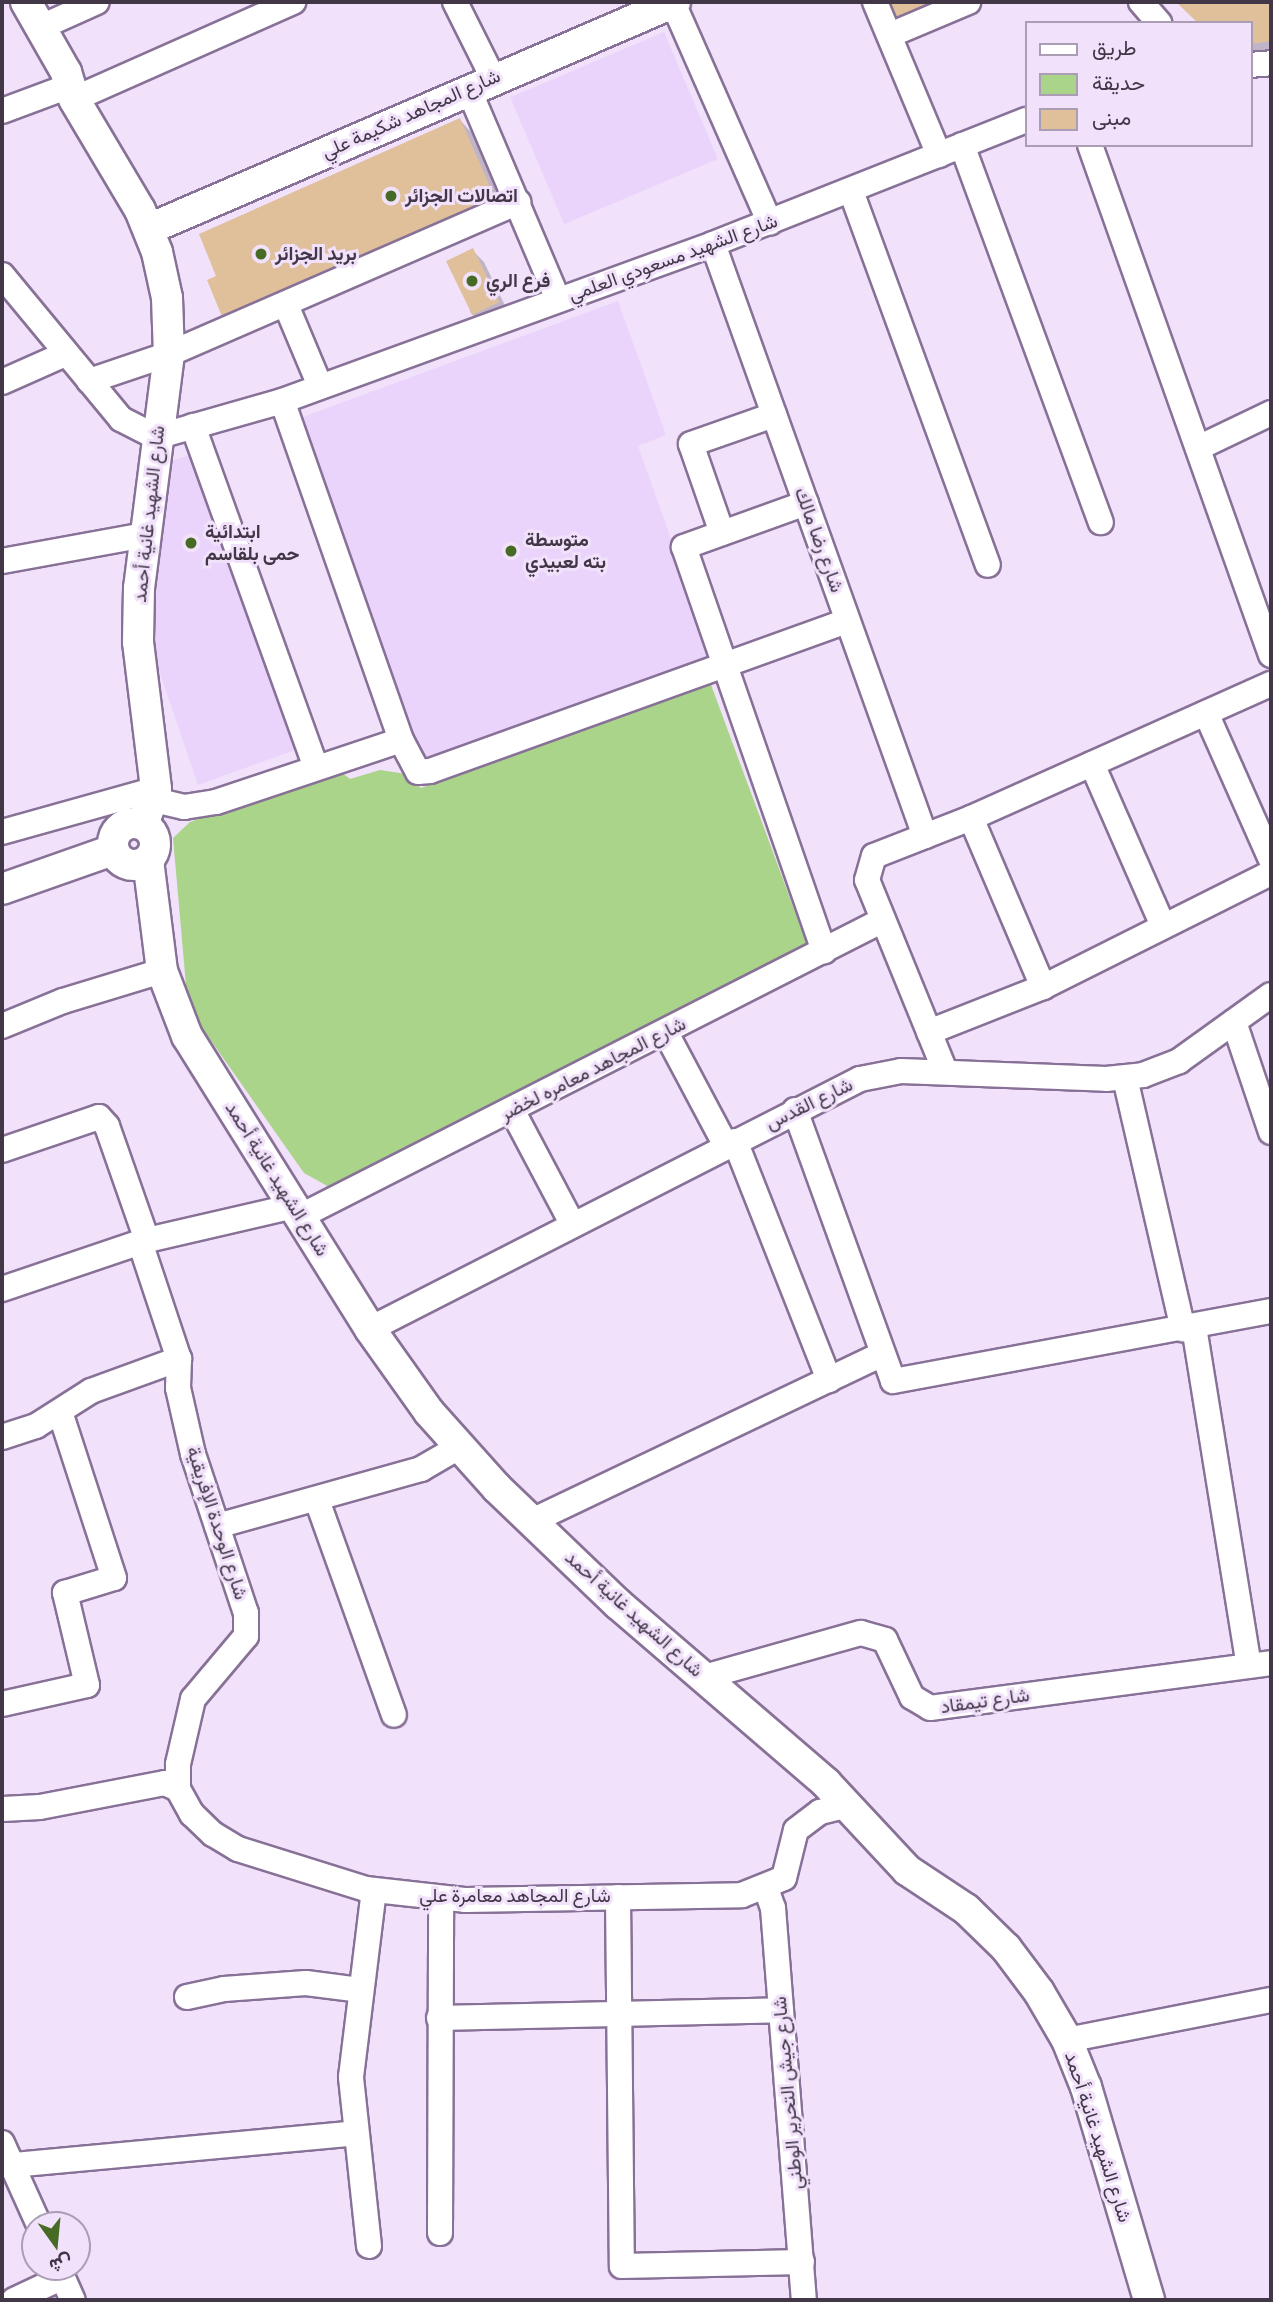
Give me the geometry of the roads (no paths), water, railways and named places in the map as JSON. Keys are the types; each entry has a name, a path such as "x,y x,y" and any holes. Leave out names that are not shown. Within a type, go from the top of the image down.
{"main road":[{"path":"5,2 67,94"},
{"path":"26,2 66,72 67,94"},
{"name":"شارع المجاهد شكيمة علي","path":"149,229 481,84 635,9 674,2"},
{"name":"شارع الشهيد غانية أحمد","path":"67,94 149,229 167,298 169,354 145,535 138,642 142,833 162,971 187,1036 370,1329 459,1447 618,1604 704,1676 848,1805 892,1856 966,1909 1006,1948 1040,1992 1067,2040 1086,2087 1149,2300"},
{"path":"2,889 142,833"}],"street":[{"path":"41,27 97,2"},
{"path":"2,111 67,94 293,2"},
{"path":"455,2 518,202 558,300"},
{"path":"674,2 771,223"},
{"path":"875,2 951,150 1101,522"},
{"path":"890,35 968,2"},
{"path":"1141,2 1157,21"},
{"path":"1252,65 1271,63"},
{"name":"شارع الشهيد مسعودي العلمي","path":"156,437 282,401 771,223 1024,121"},
{"path":"1091,147 1271,654"},
{"path":"851,191 988,565"},
{"path":"89,382 169,354 518,202"},
{"name":"شارع رضا مالك","path":"713,244 925,836"},
{"path":"2,275 121,419 156,437"},
{"path":"286,304 320,386"},
{"path":"2,382 65,354"},
{"path":"282,401 401,740 418,772 430,771 848,621"},
{"path":"1198,448 1271,413"},
{"path":"722,533 691,444 774,415"},
{"path":"192,426 316,768"},
{"path":"806,503 684,547 824,951"},
{"path":"2,561 145,535"},
{"path":"945,1071 867,880 869,863 881,851 971,818 1271,684"},
{"path":"1206,713 1271,860"},
{"path":"2,832 142,833 184,807 216,802 401,740"},
{"path":"1092,764 1163,926"},
{"path":"971,818 1043,987"},
{"path":"929,1032 1043,987 1271,873"},
{"name":"شارع المجاهد معامره لخضر","path":"2,1289 144,1241 298,1211 512,1110 883,920"},
{"path":"2,1026 63,1001 162,971"},
{"name":"شارع القدس","path":"370,1329 840,1087 880,1074 945,1071 1125,1078 1179,1061 1271,995"},
{"path":"1234,1022 1269,1118"},
{"path":"666,1033 731,1144 829,1380"},
{"path":"1125,1078 1189,1328 1260,1664"},
{"path":"512,1110 573,1225"},
{"path":"795,1110 893,1381 1271,1311"},
{"name":"شارع الوحدة الإفريقية","path":"2,1150 99,1117 107,1126 179,1359 184,1418 246,1613 246,1636 192,1699 178,1764 178,1789"},
{"path":"532,1521 882,1354"},
{"path":"2,1437 60,1412 92,1391 179,1359"},
{"path":"2,1704 87,1685 65,1593 114,1578 60,1412"},
{"path":"217,1526 421,1469 459,1447"},
{"path":"317,1500 394,1715"},
{"name":"شارع تيمقاد","path":"704,1676 861,1633 885,1640 912,1697 930,1708 1260,1664"},
{"path":"2,1807 40,1807 151,1784 165,1783 178,1789"},
{"name":"شارع المجاهد معامرة علي","path":"178,1789 192,1814 238,1849 374,1891 441,1898 618,1897 742,1895 766,1888"},
{"path":"766,1888 784,1878 796,1830 820,1812 848,1805"},
{"name":"شارع جيش التحرير الوطني","path":"766,1888 774,1908 804,2300"},
{"path":"369,2246 351,2077 374,1891"},
{"path":"618,1897 622,2266 802,2262"},
{"path":"440,2232 441,1898"},
{"path":"187,1997 224,1989 306,1983 360,1990"},
{"path":"1067,2040 1271,2000"},
{"path":"439,2018 601,2017 620,2011 781,2010"},
{"path":"33,2211 7,2154 355,2133"},
{"path":"14,2300 45,2281"},
{"path":"64,2281 73,2300"}],"place":[{"name":"اتصالات الجزائر","path":"391,196"},
{"name":"بريد الجزائر","path":"261,254"},
{"name":"فرع الري","path":"472,281"},
{"name":"ابتدائية حمى بلقاسم","path":"191,543"},
{"name":"متوسطة بته لعبيدي","path":"511,551"}]}
